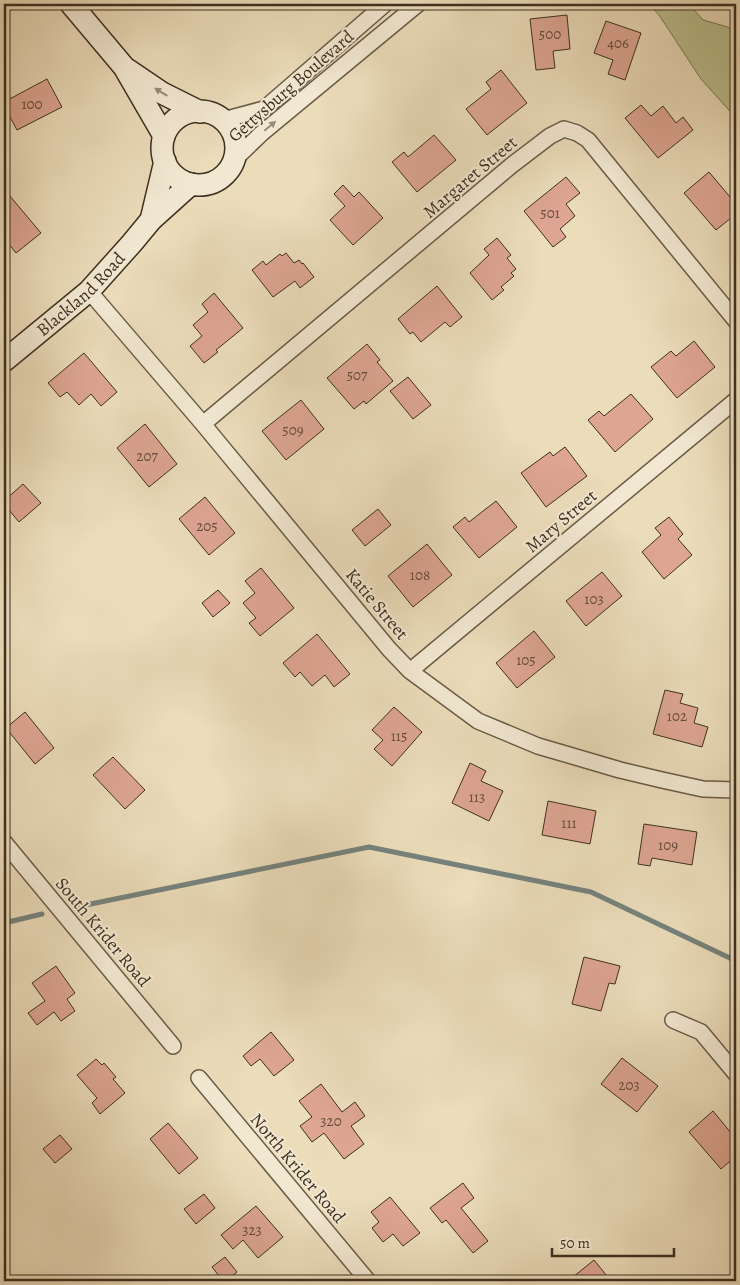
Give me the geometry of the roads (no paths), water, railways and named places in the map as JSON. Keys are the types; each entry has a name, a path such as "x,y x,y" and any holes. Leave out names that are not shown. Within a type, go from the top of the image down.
{"street":[{"path":"71,4 124,67 164,136"},
{"name":"Gettysburg Boulevard","path":"223,120 264,109 385,4"},
{"name":"Gettysburg Boulevard","path":"235,159 262,133 418,4"},
{"path":"124,67 162,93 200,112"},
{"path":"200,112 208,112 223,120 234,135 237,147 235,159 230,170 221,179 210,184 198,186 185,183 175,177 167,167 162,156 164,136 173,122 183,115 200,112"},
{"name":"Margaret Street","path":"202,424 512,165 550,136 564,129 578,133 588,140 736,321"},
{"name":"Blackland Road","path":"151,220 165,161"},
{"name":"Blackland Road","path":"4,361 89,291 151,220 191,184"},
{"name":"Katie Street","path":"89,291 389,649 410,671 478,721 538,746 662,780 704,789 736,790"},
{"name":"Mary Street","path":"410,671 736,400"},
{"name":"South Krider Road","path":"4,842 173,1046"},
{"path":"673,1020 701,1032 736,1074"},
{"name":"North Krider Road","path":"199,1078 368,1281"}],"waterway":[{"path":"76,907 369,847 591,892 736,960"},
{"path":"4,923 42,914"}]}
